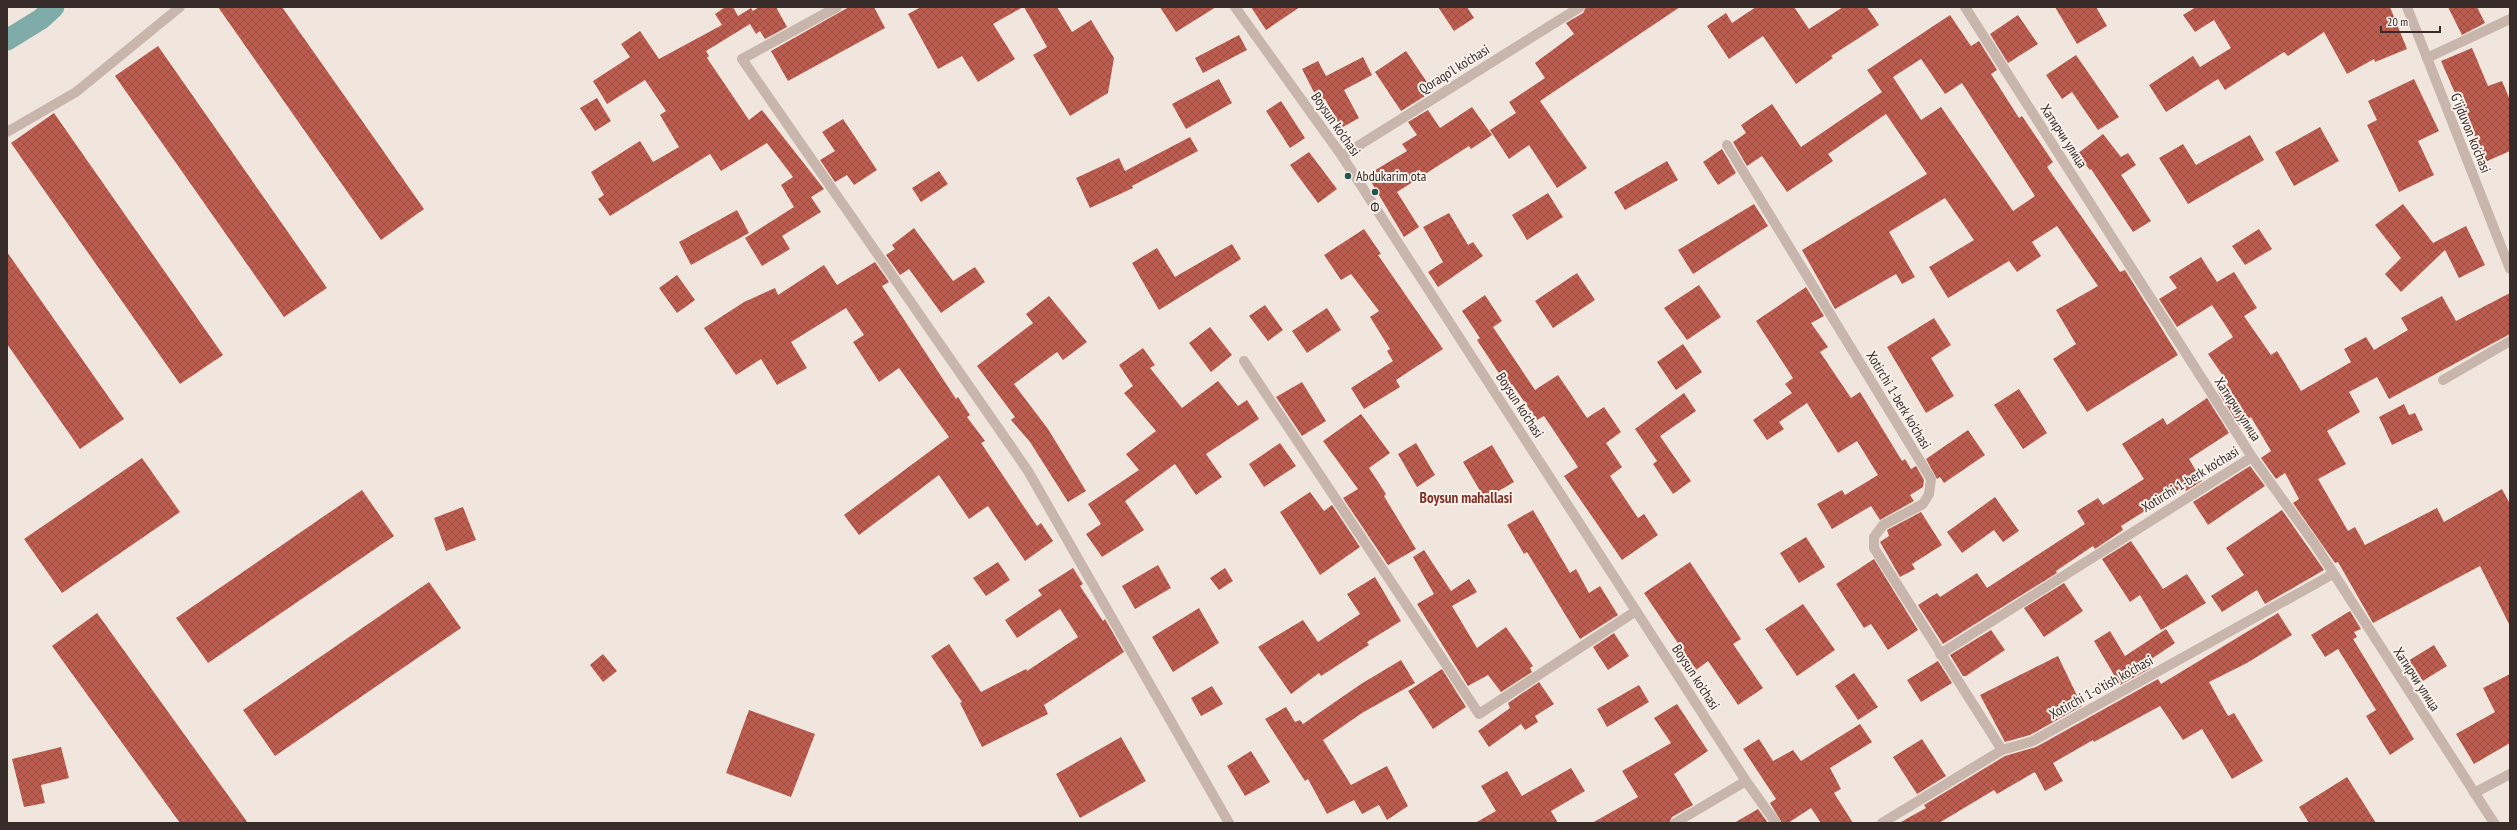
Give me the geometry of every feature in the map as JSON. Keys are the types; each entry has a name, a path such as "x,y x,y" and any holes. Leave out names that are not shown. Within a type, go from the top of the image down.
{"street":[{"path":"7,132 76,92 180,7"},
{"path":"837,7 742,59 1028,471 1229,823"},
{"name":"Boysun ko'chasi","path":"1235,7 1342,156 1636,611 1746,780 1776,823"},
{"name":"Qoraqo'l ko'chasi","path":"1342,156 1580,7"},
{"name":"Хатирчи улица","path":"1965,7 2252,457 2333,574 2494,823"},
{"name":"G'ijduvon ko'chasi","path":"2407,7 2426,58 2507,254 2510,268"},
{"path":"2426,58 2510,20"},
{"name":"Xotirchi 1-berk ko'chasi","path":"1727,145 1930,479 1929,494 1923,504 1883,525 1874,536 1874,548 2002,750"},
{"path":"2443,380 2510,341"},
{"path":"1244,361 1479,714 1636,611"},
{"name":"Xotirchi 1-berk ko'chasi","path":"1940,654 2252,457"},
{"name":"Xotirchi 1-o'tish ko'chasi","path":"1882,823 2002,750 2033,741 2333,574"},
{"path":"2474,793 2510,774"},
{"path":"1675,823 1746,780"}],"building":[{"path":"218,7 282,7 424,209 381,240"},
{"path":"725,7 733,7 738,16 751,8 753,11 759,7 776,7 787,27 765,39 760,31 756,34 750,24 706,51 709,56 707,58 749,120 762,110 824,189 811,197 821,212 782,236 790,249 762,266 745,238 794,207 781,185 793,177 767,143 721,171 710,154 610,216 598,199 604,195 591,172 640,141 653,162 679,147 660,115 666,111 645,80 607,104 593,81 630,57 621,44 640,31 659,59 722,25 715,14"},
{"path":"849,7 874,7 885,28 788,81 771,51"},
{"path":"921,7 1023,7 993,24 1015,59 978,82 962,56 938,69 908,14"},
{"path":"1024,7 1057,7 1072,32 1091,20 1114,58 1108,93 1070,116 1033,55 1047,47"},
{"path":"1160,7 1216,7 1176,32"},
{"path":"1251,7 1300,7 1266,30"},
{"path":"1438,7 1467,7 1474,18 1454,31"},
{"path":"1586,7 1680,7 1540,101 1587,168 1557,188 1529,145 1509,159 1490,130 1516,113 1509,102 1545,78 1535,63 1574,34 1566,23 1583,13"},
{"path":"1756,7 1794,7 1809,29 1843,7 1867,7 1879,25 1831,56 1833,58 1796,84 1763,36 1729,59 1707,26 1726,13 1732,23"},
{"path":"2055,7 2096,7 2107,26 2077,44"},
{"path":"2196,7 2390,7 2407,49 2375,62 2374,59 2347,74 2324,32 2288,56 2284,52 2225,90 2218,79 2166,112 2149,85 2193,56 2200,67 2231,48 2214,20 2195,32 2183,15"},
{"path":"2448,7 2477,7 2485,23 2462,35"},
{"path":"1950,15 1971,46 1979,41 1997,70 1991,74 2019,118 2022,116 2053,162 2047,167 2120,272 2125,270 2178,355 2087,412 2053,359 2076,344 2056,310 2098,286 2057,226 2032,242 2041,256 2017,272 2009,261 1948,298 1929,267 1974,240 1945,198 1889,232 1915,277 1902,284 1896,274 1835,309 1802,250 1927,174 1886,114 1828,154 1833,161 1787,192 1762,156 1747,166 1733,142 1746,133 1741,125 1772,104 1801,147 1882,92 1867,70","holes":["1921,59 1945,94 1962,83 2035,196 2013,211 1941,107 1921,120 1893,77"]},
{"path":"2018,15 2038,44 2008,63 1990,34"},
{"path":"1239,35 1247,50 1203,73 1195,58"},
{"path":"158,46 327,288 284,317 115,76"},
{"path":"2472,48 2488,86 2502,81 2510,100 2510,151 2485,162 2457,93 2455,93 2441,61"},
{"path":"1406,51 1433,91 1401,111 1375,72"},
{"path":"2076,55 2119,117 2098,130 2072,92 2062,99 2046,75"},
{"path":"1363,57 1372,75 1344,90 1359,118 1341,128 1325,99 1319,102 1302,69 1318,61 1326,76"},
{"path":"1219,79 1232,103 1186,129 1172,104"},
{"path":"2414,79 2439,131 2418,141 2434,175 2399,192 2367,125 2377,120 2368,101"},
{"path":"597,98 611,121 595,131 580,108"},
{"path":"1281,101 1305,138 1290,148 1266,111"},
{"path":"1472,107 1492,135 1471,149 1469,146 1397,192 1419,227 1404,237 1367,175 1407,151 1402,144 1417,135 1408,122 1428,110 1440,128"},
{"path":"54,113 223,355 180,384 11,143"},
{"path":"843,119 877,170 854,185 847,175 835,182 820,160 835,151 822,132"},
{"path":"2320,127 2339,161 2294,186 2275,152"},
{"path":"2103,134 2121,157 2128,153 2136,165 2121,175 2151,221 2133,232 2091,169 2090,170 2077,154"},
{"path":"2250,135 2264,160 2188,204 2159,158 2183,144 2196,165"},
{"path":"1190,137 1198,151 1132,186 1133,188 1090,208 1076,178 1119,158 1125,171"},
{"path":"1722,149 1736,173 1718,185 1703,162"},
{"path":"1309,152 1337,189 1318,203 1290,165"},
{"path":"1667,161 1678,180 1625,210 1614,192"},
{"path":"939,171 948,184 921,202 912,188"},
{"path":"1548,193 1563,217 1527,240 1512,215"},
{"path":"1754,204 1768,226 1693,274 1678,250"},
{"path":"2403,204 2433,243 2466,226 2485,265 2459,278 2445,250 2401,292 2385,274 2401,258 2375,225"},
{"path":"737,210 749,233 691,265 679,242"},
{"path":"1449,213 1468,245 1473,242 1483,256 1438,287 1428,272 1443,262 1423,227"},
{"path":"914,228 953,281 975,267 985,282 941,313 909,269 900,275 886,255 895,249 892,245"},
{"path":"1364,229 1381,254 1378,255 1443,349 1396,380 1400,387 1364,409 1351,388 1393,361 1387,351 1390,349 1370,317 1379,311 1351,274 1341,280 1324,255"},
{"path":"2259,229 2272,249 2245,265 2232,246"},
{"path":"1232,244 1241,259 1159,310 1132,263 1157,248 1175,277"},
{"path":"7,252 124,419 80,449 7,344"},
{"path":"2201,257 2217,282 2234,272 2257,308 2244,316 2271,355 2277,351 2301,391 2351,362 2344,349 2366,337 2374,350 2408,330 2401,318 2442,296 2456,321 2510,293 2510,334 2389,399 2377,377 2349,392 2360,412 2327,431 2346,464 2318,479 2348,531 2355,527 2365,545 2437,508 2444,522 2502,489 2510,504 2510,626 2480,566 2373,623 2338,562 2335,563 2293,503 2299,499 2285,473 2276,479 2261,458 2271,451 2251,417 2239,425 2217,390 2228,383 2208,354 2233,337 2212,305 2177,327 2159,299 2177,288 2169,277"},
{"path":"875,262 889,282 882,286 956,399 958,397 970,415 967,417 985,441 981,443 1037,526 1041,523 1053,541 1025,561 988,506 969,519 939,475 859,535 844,515 949,437 899,368 879,382 853,342 864,335 846,308 791,342 807,368 777,385 761,359 736,375 704,328 744,302 775,288 778,295 824,265 837,285"},
{"path":"1577,273 1595,300 1553,328 1535,301"},
{"path":"677,275 695,300 677,313 659,288"},
{"path":"1699,285 1721,317 1687,340 1664,308"},
{"path":"1806,287 1824,316 1811,323 1828,347 1820,352 1851,398 1860,392 1902,461 1905,459 1911,469 1916,466 1924,480 1923,487 1910,495 1914,501 1880,520 1871,506 1832,529 1817,504 1842,490 1845,495 1878,475 1857,441 1838,453 1807,403 1779,422 1784,429 1767,440 1753,420 1792,393 1785,384 1793,378 1756,321"},
{"path":"1485,295 1502,321 1493,327 1535,390 1558,375 1587,418 1604,407 1621,432 1606,443 1622,467 1610,476 1638,518 1644,514 1658,535 1622,560 1564,476 1578,467 1544,416 1537,420 1512,384 1508,387 1477,340 1480,338 1462,311"},
{"path":"1049,296 1087,342 1063,360 1057,352 1014,384 1048,429 1086,491 1068,502 1030,442 1011,420 1015,417 977,366 1033,323 1026,314"},
{"path":"1265,305 1283,330 1268,341 1249,316"},
{"path":"1327,308 1341,330 1307,353 1292,331"},
{"path":"1934,318 1951,345 1931,358 1954,396 1926,413 1887,347"},
{"path":"1210,327 1232,355 1211,372 1189,343"},
{"path":"1683,344 1702,372 1676,390 1657,362"},
{"path":"1143,348 1155,365 1150,368 1182,408 1218,381 1238,406 1247,400 1259,419 1206,454 1222,477 1196,495 1175,464 1125,501 1144,530 1102,557 1086,534 1101,524 1088,504 1139,470 1126,454 1156,431 1124,393 1133,386 1119,365"},
{"path":"1302,382 1326,421 1302,436 1276,397"},
{"path":"2019,389 2047,433 2023,449 1994,405"},
{"path":"1684,393 1696,411 1660,436 1691,481 1673,494 1653,464 1657,461 1635,429"},
{"path":"2207,398 2229,433 2189,459 2202,481 2186,491 2183,487 2121,526 2123,530 2095,549 2093,546 2056,571 2057,573 1943,644 1918,605 1937,593 1940,597 1977,573 1987,588 2085,524 2077,511 2098,498 2103,505 2144,479 2122,444 2163,418 2167,425"},
{"path":"2404,404 2409,415 2415,413 2423,430 2392,445 2379,417"},
{"path":"1361,414 1390,453 1369,468 1386,494 1384,496 1416,549 1388,565 1343,498 1358,489 1323,441"},
{"path":"1968,430 1985,455 1944,483 1940,477 1937,479 1926,459"},
{"path":"1280,443 1296,466 1264,487 1249,464"},
{"path":"1416,443 1435,475 1417,487 1398,454"},
{"path":"1492,445 1514,482 1485,499 1463,462"},
{"path":"142,458 180,512 62,593 24,539"},
{"path":"2250,466 2265,486 2208,525 2193,502"},
{"path":"362,490 394,536 208,663 176,618"},
{"path":"1310,492 1324,511 1332,505 1360,547 1320,575 1280,512"},
{"path":"1995,497 2019,531 2003,542 1994,530 1962,553 1947,532"},
{"path":"463,507 476,540 446,551 434,518"},
{"path":"1533,510 1570,573 1576,569 1589,593 1600,586 1618,615 1580,639 1527,552 1524,554 1507,525"},
{"path":"2282,510 2324,570 2265,604 2257,590 2222,612 2211,596 2244,575 2226,548"},
{"path":"1921,512 1942,545 1912,564 1915,569 1900,577 1880,542 1889,536 1887,530"},
{"path":"1806,537 1825,567 1799,583 1780,553"},
{"path":"2131,541 2163,589 2187,574 2206,603 2161,630 2140,595 2130,602 2102,559"},
{"path":"1424,550 1451,591 1469,579 1477,592 1452,606 1477,648 1506,627 1533,666 1530,668 1532,672 1501,692 1488,675 1468,686 1417,604 1434,594 1413,557"},
{"path":"1874,559 1918,630 1888,650 1871,624 1864,628 1836,584"},
{"path":"998,562 1010,580 986,596 973,578"},
{"path":"1690,562 1741,639 1733,644 1763,688 1738,705 1708,661 1696,670 1644,593"},
{"path":"1158,565 1171,588 1135,609 1122,586"},
{"path":"1073,568 1083,584 1080,586 1103,621 1105,619 1124,652 1044,705 1048,714 982,747 960,703 962,702 931,656 949,644 981,692 1026,669 1027,671 1078,637 1060,609 1017,638 1005,620 1042,595 1038,590"},
{"path":"1225,568 1233,581 1219,590 1210,578"},
{"path":"1375,577 1401,621 1367,642 1369,645 1321,676 1319,673 1291,694 1258,647 1303,620 1318,642 1360,614 1347,594"},
{"path":"429,582 461,628 275,756 243,710"},
{"path":"2064,583 2083,611 2044,637 2024,608"},
{"path":"1803,604 1835,650 1797,676 1765,629"},
{"path":"1199,608 1219,643 1173,672 1152,637"},
{"path":"2350,611 2361,629 2354,632 2357,637 2353,639 2414,739 2390,755 2366,716 2376,710 2338,649 2325,657 2311,635"},
{"path":"97,613 248,823 180,823 52,646"},
{"path":"2278,613 2292,635 2247,663 2209,682 2228,716 2234,713 2263,761 2232,779 2202,729 2183,740 2160,706 2094,742 2093,740 2053,763 2063,781 2045,791 2035,772 1997,794 1994,790 1939,823 1899,823 1926,808 1924,805 2005,756 2036,747 2158,679 2161,684"},
{"path":"2166,629 2175,643 2147,662 2151,668 2120,685 2094,641 2110,631 2125,656"},
{"path":"1991,630 2005,650 1966,676 1963,676 1950,655"},
{"path":"1614,633 1629,656 1608,670 1593,647"},
{"path":"2434,645 2447,666 2421,682 2408,661"},
{"path":"603,654 617,671 603,682 590,665"},
{"path":"2058,656 2082,706 2030,735 2005,742 1980,695"},
{"path":"1401,660 1415,683 1362,713 1323,740 1351,785 1387,766 1408,806 1387,820 1379,805 1362,814 1354,800 1327,814 1308,779 1305,781 1265,719 1286,707 1295,722 1300,720 1303,724 1361,684"},
{"path":"1938,661 1952,683 1921,702 1907,680"},
{"path":"1442,669 1466,707 1433,729 1408,691"},
{"path":"1854,673 1878,707 1858,720 1835,686"},
{"path":"2510,674 2510,743 2474,764 2456,734 2495,712 2483,688"},
{"path":"1539,682 1554,704 1535,716 1538,722 1525,730 1521,724 1489,747 1478,731 1510,708 1508,703"},
{"path":"1639,685 1649,702 1607,727 1597,709"},
{"path":"1212,686 1223,704 1201,716 1191,698"},
{"path":"1677,704 1708,751 1674,774 1693,805 1672,817 1669,823 1592,823 1638,797 1622,771 1671,743 1654,718"},
{"path":"749,710 815,734 791,797 726,773"},
{"path":"1860,724 1872,742 1830,768 1841,789 1834,793 1853,823 1821,823 1811,808 1788,823 1782,823 1770,803 1776,799 1743,749 1759,739 1773,761 1793,750 1801,761"},
{"path":"1121,737 1146,781 1080,818 1056,774"},
{"path":"1922,739 1946,776 1917,794 1893,757"},
{"path":"61,747 69,778 41,785 45,803 24,807 12,759"},
{"path":"1251,751 1270,782 1245,796 1227,766"},
{"path":"1571,768 1585,791 1551,811 1558,823 1475,823 1496,811 1481,786 1507,771 1522,796"},
{"path":"2347,777 2376,823 2309,823 2299,807"},
{"path":"1758,809 1768,823 1734,823"}],"waterway":[{"path":"7,40 41,19 54,7"}],"place":[{"name":"Abdukarim ota","path":"1348,176"},
{"name":"Ф","path":"1375,192"}],"district":[{"name":"Boysun mahallasi","path":"1466,498"}]}
